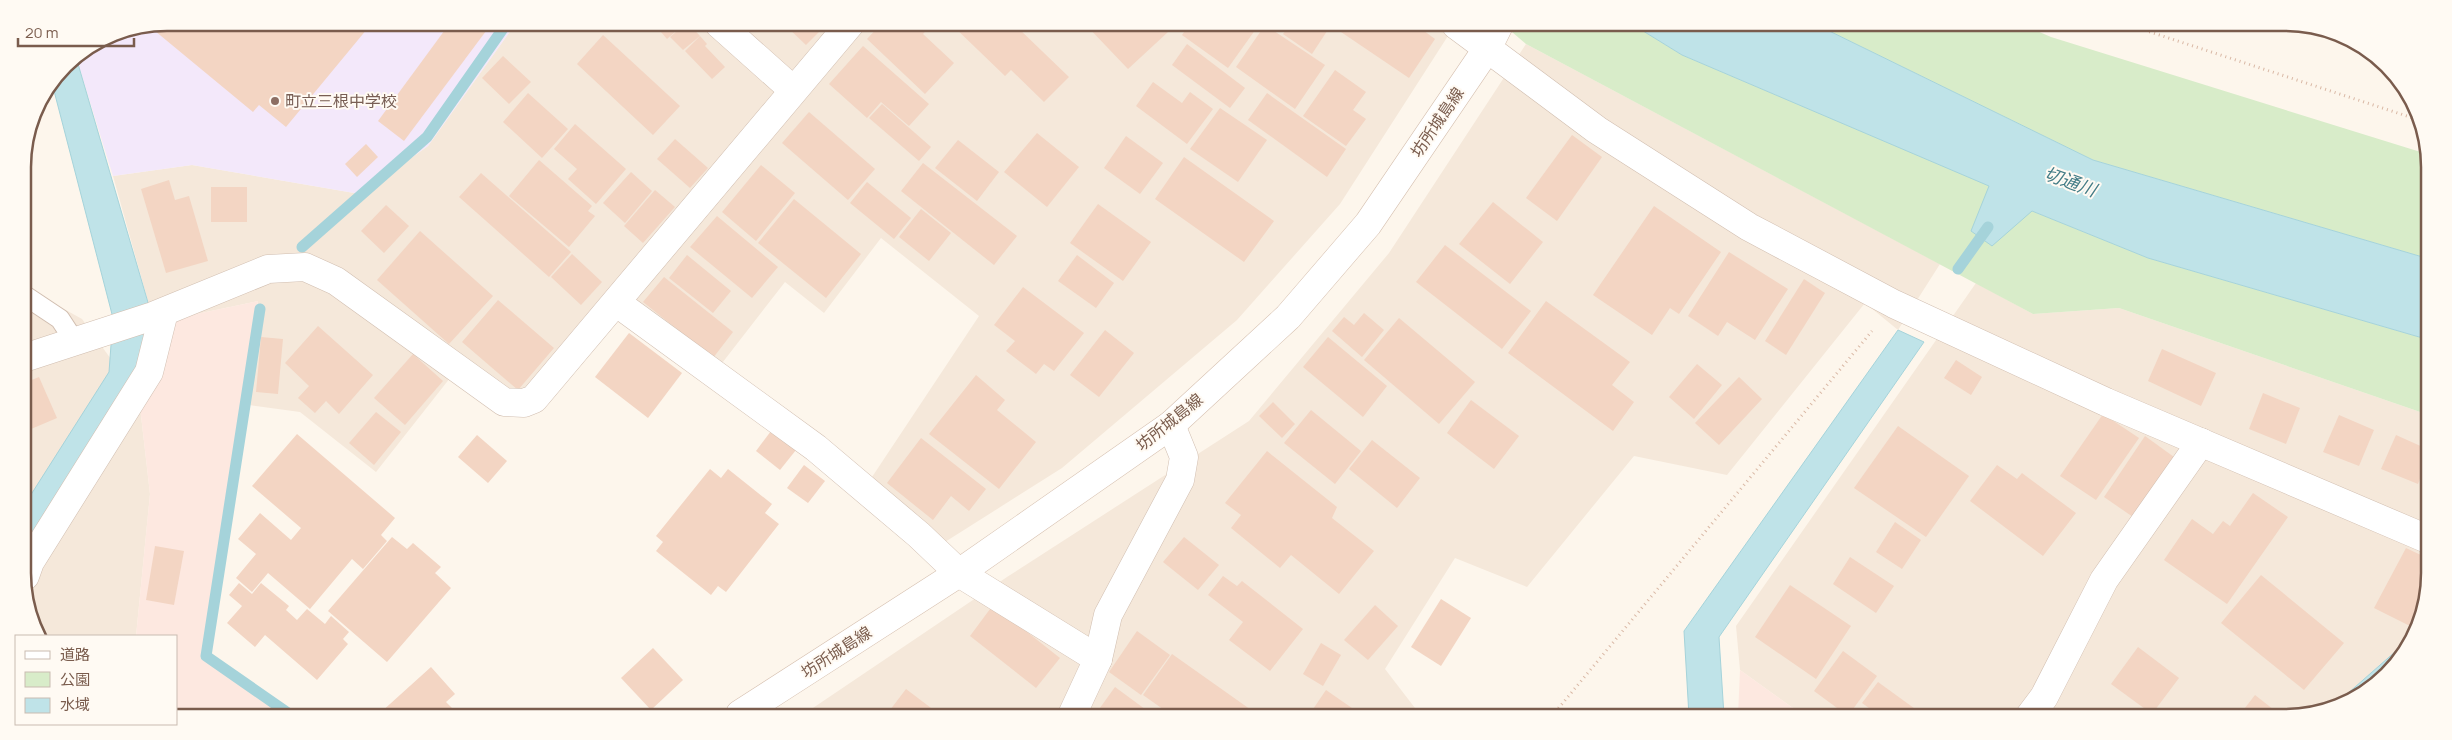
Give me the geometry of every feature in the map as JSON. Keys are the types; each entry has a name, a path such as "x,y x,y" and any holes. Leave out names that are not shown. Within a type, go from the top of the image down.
{"street":[{"path":"727,31 793,90"},
{"path":"32,356 159,314 268,269 305,267 336,281 504,402 524,403 534,399 617,303 844,31"},
{"path":"1474,31 1493,37 1597,130 1749,227 1894,304 2106,402 2421,536"},
{"name":"坊所城島線","path":"748,709 959,573 1171,424 1288,317 1368,224 1493,37"},
{"path":"617,303 816,448 919,535 959,573 1098,659"},
{"path":"31,560 149,372 159,314"},
{"path":"1075,709 1098,659 1108,616 1180,480 1184,457 1171,424"},
{"path":"2036,708 2044,697 2104,580 2201,442"}],"lane":[{"path":"32,300 85,339"}],"path":[{"path":"2147,31 2412,118"},
{"path":"1558,708 1894,304"}],"shaded area":[{"name":"町立三根中学校","path":"167,31 510,31 428,146 360,194 192,165 113,176 78,64 99,49 123,38 149,32"},
{"path":"510,31 1451,31 1340,204 1237,320 1062,468 945,542 870,480 979,316 881,238 824,313 785,282 719,367 609,293 520,397 465,359 376,472 300,412 242,404 258,301 154,323 113,176 192,165 360,194 428,146"},
{"path":"1526,44 1940,264 1898,330 1865,303 1727,475 1634,456 1527,587 1455,558 1385,669 1415,708 812,709 1007,577 1249,421 1389,253"},
{"path":"1976,283 2033,314 2119,308 2421,412 2421,573 2420,591 2416,608 2403,641 2387,663 2375,675 2353,691 2320,704 2294,708 1793,708 1740,670 1736,626"},
{"path":"32,291 82,319 139,398 150,494 136,635 46,635 38,617 31,573"},
{"path":"258,301 204,657 279,709 178,709 178,635 136,635 150,494 139,398 154,323"},
{"path":"1740,670 1793,708 1738,708"}],"green space":[{"path":"1511,31 1643,31 1682,55 1990,186 1971,231 2032,211 2148,258 2421,338 2421,412 2119,308 2033,314 1526,44"},
{"path":"1829,31 2037,31 2051,37 2420,152 2421,257 2093,160"}],"water":[{"name":"切通川","path":"1643,31 1829,31 2093,160 2421,257 2421,338 2148,258 2032,211 1992,246 1971,231 1989,186 1682,55"},
{"path":"78,64 154,323 147,357 31,539 31,494 109,372 113,318 54,91"},
{"path":"1898,330 1924,342 1719,637 1724,708 1689,708 1684,631"},
{"path":"2397,650 2375,675 2348,693"}],"building":[{"path":"365,31 286,127 259,105 253,112 156,32"},
{"path":"444,31 486,31 404,141 378,121"},
{"path":"660,31 676,31 667,39"},
{"path":"677,31 695,31 700,36 683,50 670,37"},
{"path":"791,31 820,31 806,45"},
{"path":"874,31 926,31 923,34 954,63 925,94 867,39"},
{"path":"958,31 1021,31 1069,77 1044,102 1011,70 1005,76"},
{"path":"1092,31 1168,32 1128,69"},
{"path":"1185,31 1254,31 1228,68 1182,35"},
{"path":"1261,31 1274,31 1325,65 1295,109 1236,67"},
{"path":"1285,31 1327,31 1312,54 1283,34"},
{"path":"1424,31 1435,39 1409,78 1341,32"},
{"path":"603,35 680,106 653,135 577,64"},
{"path":"700,36 707,44 705,46 725,67 712,79 685,51"},
{"path":"1187,44 1245,88 1230,108 1172,65"},
{"path":"863,46 929,104 909,126 881,102 867,118 829,84"},
{"path":"503,56 531,82 509,104 482,78"},
{"path":"1335,70 1366,92 1353,110 1366,119 1346,146 1303,116"},
{"path":"1153,82 1182,103 1190,92 1213,109 1187,144 1136,106"},
{"path":"528,93 568,129 542,158 503,122"},
{"path":"1267,93 1346,149 1327,177 1248,120"},
{"path":"882,104 931,147 919,161 869,118"},
{"path":"1220,108 1267,140 1238,182 1190,149"},
{"path":"809,112 875,169 848,200 782,143"},
{"path":"575,124 626,169 596,204 568,179 577,169 554,149"},
{"path":"1037,133 1079,167 1047,207 1004,172"},
{"path":"1572,135 1602,157 1557,221 1526,198"},
{"path":"1126,136 1163,163 1140,194 1104,168"},
{"path":"675,139 708,168 690,188 657,159"},
{"path":"958,140 999,172 977,201 935,168"},
{"path":"366,144 378,157 357,177 345,164"},
{"path":"1184,157 1274,221 1244,262 1155,199"},
{"path":"539,160 592,206 588,211 595,216 569,247 509,196"},
{"path":"923,163 1017,236 994,265 901,191"},
{"path":"761,165 795,193 756,241 722,212"},
{"path":"631,172 652,191 625,223 603,203"},
{"path":"481,173 571,252 549,277 459,197"},
{"path":"169,180 175,200 189,196 208,261 166,273 141,189"},
{"path":"867,182 911,218 894,239 850,203"},
{"path":"211,187 247,187 247,222 211,222"},
{"path":"655,190 675,207 643,243 624,226"},
{"path":"794,199 861,254 826,298 758,243"},
{"path":"1493,202 1543,242 1510,284 1459,244"},
{"path":"1098,204 1151,242 1123,281 1070,243"},
{"path":"386,205 409,226 384,253 361,231"},
{"path":"1654,206 1721,252 1679,314 1670,308 1652,335 1593,295"},
{"path":"921,209 951,233 929,261 899,237"},
{"path":"717,216 778,267 752,298 690,247"},
{"path":"420,231 493,296 449,344 377,280"},
{"path":"1445,245 1531,311 1502,349 1416,282"},
{"path":"1729,252 1788,289 1755,340 1727,322 1718,336 1688,316"},
{"path":"572,254 602,282 581,305 551,277"},
{"path":"687,255 731,291 713,313 669,278"},
{"path":"1077,255 1114,283 1096,308 1058,281"},
{"path":"664,277 733,332 713,358 643,302"},
{"path":"1804,279 1825,293 1786,355 1765,341"},
{"path":"1023,287 1084,333 1054,371 1044,364 1036,374 1006,351 1015,341 994,325"},
{"path":"498,300 554,348 518,390 462,342"},
{"path":"1546,301 1630,362 1612,385 1634,402 1613,431 1508,353"},
{"path":"1364,313 1384,330 1362,357 1332,331 1344,317 1354,325"},
{"path":"1399,318 1475,382 1439,424 1364,360"},
{"path":"318,326 373,375 339,414 326,401 315,413 298,398 309,386 285,363"},
{"path":"1105,330 1134,353 1099,397 1070,375"},
{"path":"629,333 682,373 648,418 595,377"},
{"path":"261,337 283,339 278,394 256,392"},
{"path":"1328,337 1387,386 1363,417 1303,367"},
{"path":"2162,349 2216,373 2201,406 2148,381"},
{"path":"413,354 443,381 405,425 374,398"},
{"path":"1956,360 1982,377 1971,395 1944,378"},
{"path":"1697,364 1722,385 1694,419 1669,397"},
{"path":"976,375 1005,400 997,410 1036,442 999,489 929,434"},
{"path":"39,377 57,418 31,429 31,380"},
{"path":"1739,377 1762,399 1719,445 1695,423"},
{"path":"2263,393 2300,408 2286,444 2249,429"},
{"path":"1471,400 1519,436 1494,469 1447,433"},
{"path":"1273,402 1295,424 1282,438 1259,416"},
{"path":"1311,410 1361,451 1335,484 1284,443"},
{"path":"376,412 401,432 374,465 349,443"},
{"path":"2103,414 2139,438 2096,500 2060,476"},
{"path":"2339,415 2374,430 2359,466 2323,452"},
{"path":"1898,426 1969,476 1926,537 1854,488"},
{"path":"771,431 796,450 780,470 756,451"},
{"path":"297,434 395,518 381,535 387,541 363,569 352,559 310,609 268,573 252,592 236,578 256,554 238,539 260,513 291,540 301,528 252,486"},
{"path":"477,435 507,461 488,483 458,457"},
{"path":"2396,435 2421,446 2421,476 2418,484 2381,469"},
{"path":"2145,436 2174,457 2133,517 2104,497"},
{"path":"921,438 986,489 969,511 951,496 933,520 887,483"},
{"path":"1372,440 1420,478 1397,508 1349,469"},
{"path":"1267,451 1337,507 1332,518 1374,551 1339,594 1291,555 1280,568 1231,528 1241,515 1225,503"},
{"path":"804,465 825,481 808,503 787,488"},
{"path":"1997,465 2017,479 2022,473 2076,513 2043,556 1970,501"},
{"path":"710,469 721,478 728,469 772,504 765,513 779,524 726,592 718,586 711,595 656,551 663,542 656,536"},
{"path":"2253,493 2288,517 2227,604 2164,560 2192,519 2213,534 2223,521 2230,526"},
{"path":"1895,522 1921,540 1902,569 1876,552"},
{"path":"392,537 407,549 413,543 441,567 435,573 451,588 387,662 328,611"},
{"path":"1184,537 1219,565 1198,590 1163,562"},
{"path":"155,546 184,551 174,605 146,600"},
{"path":"2406,548 2421,555 2420,591 2410,626 2374,608"},
{"path":"1850,557 1894,586 1876,613 1833,584"},
{"path":"2261,575 2344,643 2304,690 2221,623"},
{"path":"1223,576 1237,586 1242,581 1303,629 1270,671 1229,640 1243,622 1208,595"},
{"path":"239,583 252,594 261,583 289,606 286,610 297,620 307,609 325,624 331,616 349,632 343,639 348,644 317,680 265,635 255,647 227,623 242,606 229,595"},
{"path":"1790,585 1851,626 1816,679 1755,637"},
{"path":"1441,599 1471,618 1441,666 1411,647"},
{"path":"993,605 1060,658 1036,688 970,636"},
{"path":"1375,605 1398,626 1368,660 1344,640"},
{"path":"1137,631 1170,655 1141,695 1109,672"},
{"path":"1321,643 1341,655 1323,686 1303,674"},
{"path":"2138,647 2179,678 2156,708 2144,708 2111,684"},
{"path":"653,648 683,680 652,709 650,709 621,678"},
{"path":"1843,651 1877,676 1854,708 1837,708 1814,691"},
{"path":"1172,654 1249,708 1162,709 1143,695"},
{"path":"431,667 455,694 446,702 453,709 385,709"},
{"path":"1878,682 1914,708 1869,708 1862,703"},
{"path":"1115,687 1144,709 1099,709"},
{"path":"906,689 932,709 891,709"},
{"path":"1326,690 1353,708 1313,708"},
{"path":"2255,695 2272,708 2245,708"}],"waterway":[{"path":"302,247 427,137 501,31"},
{"path":"1958,269 1988,227"},
{"path":"260,309 206,656 282,709"}],"place":[{"name":"町立三根中学校","path":"275,101"}]}
